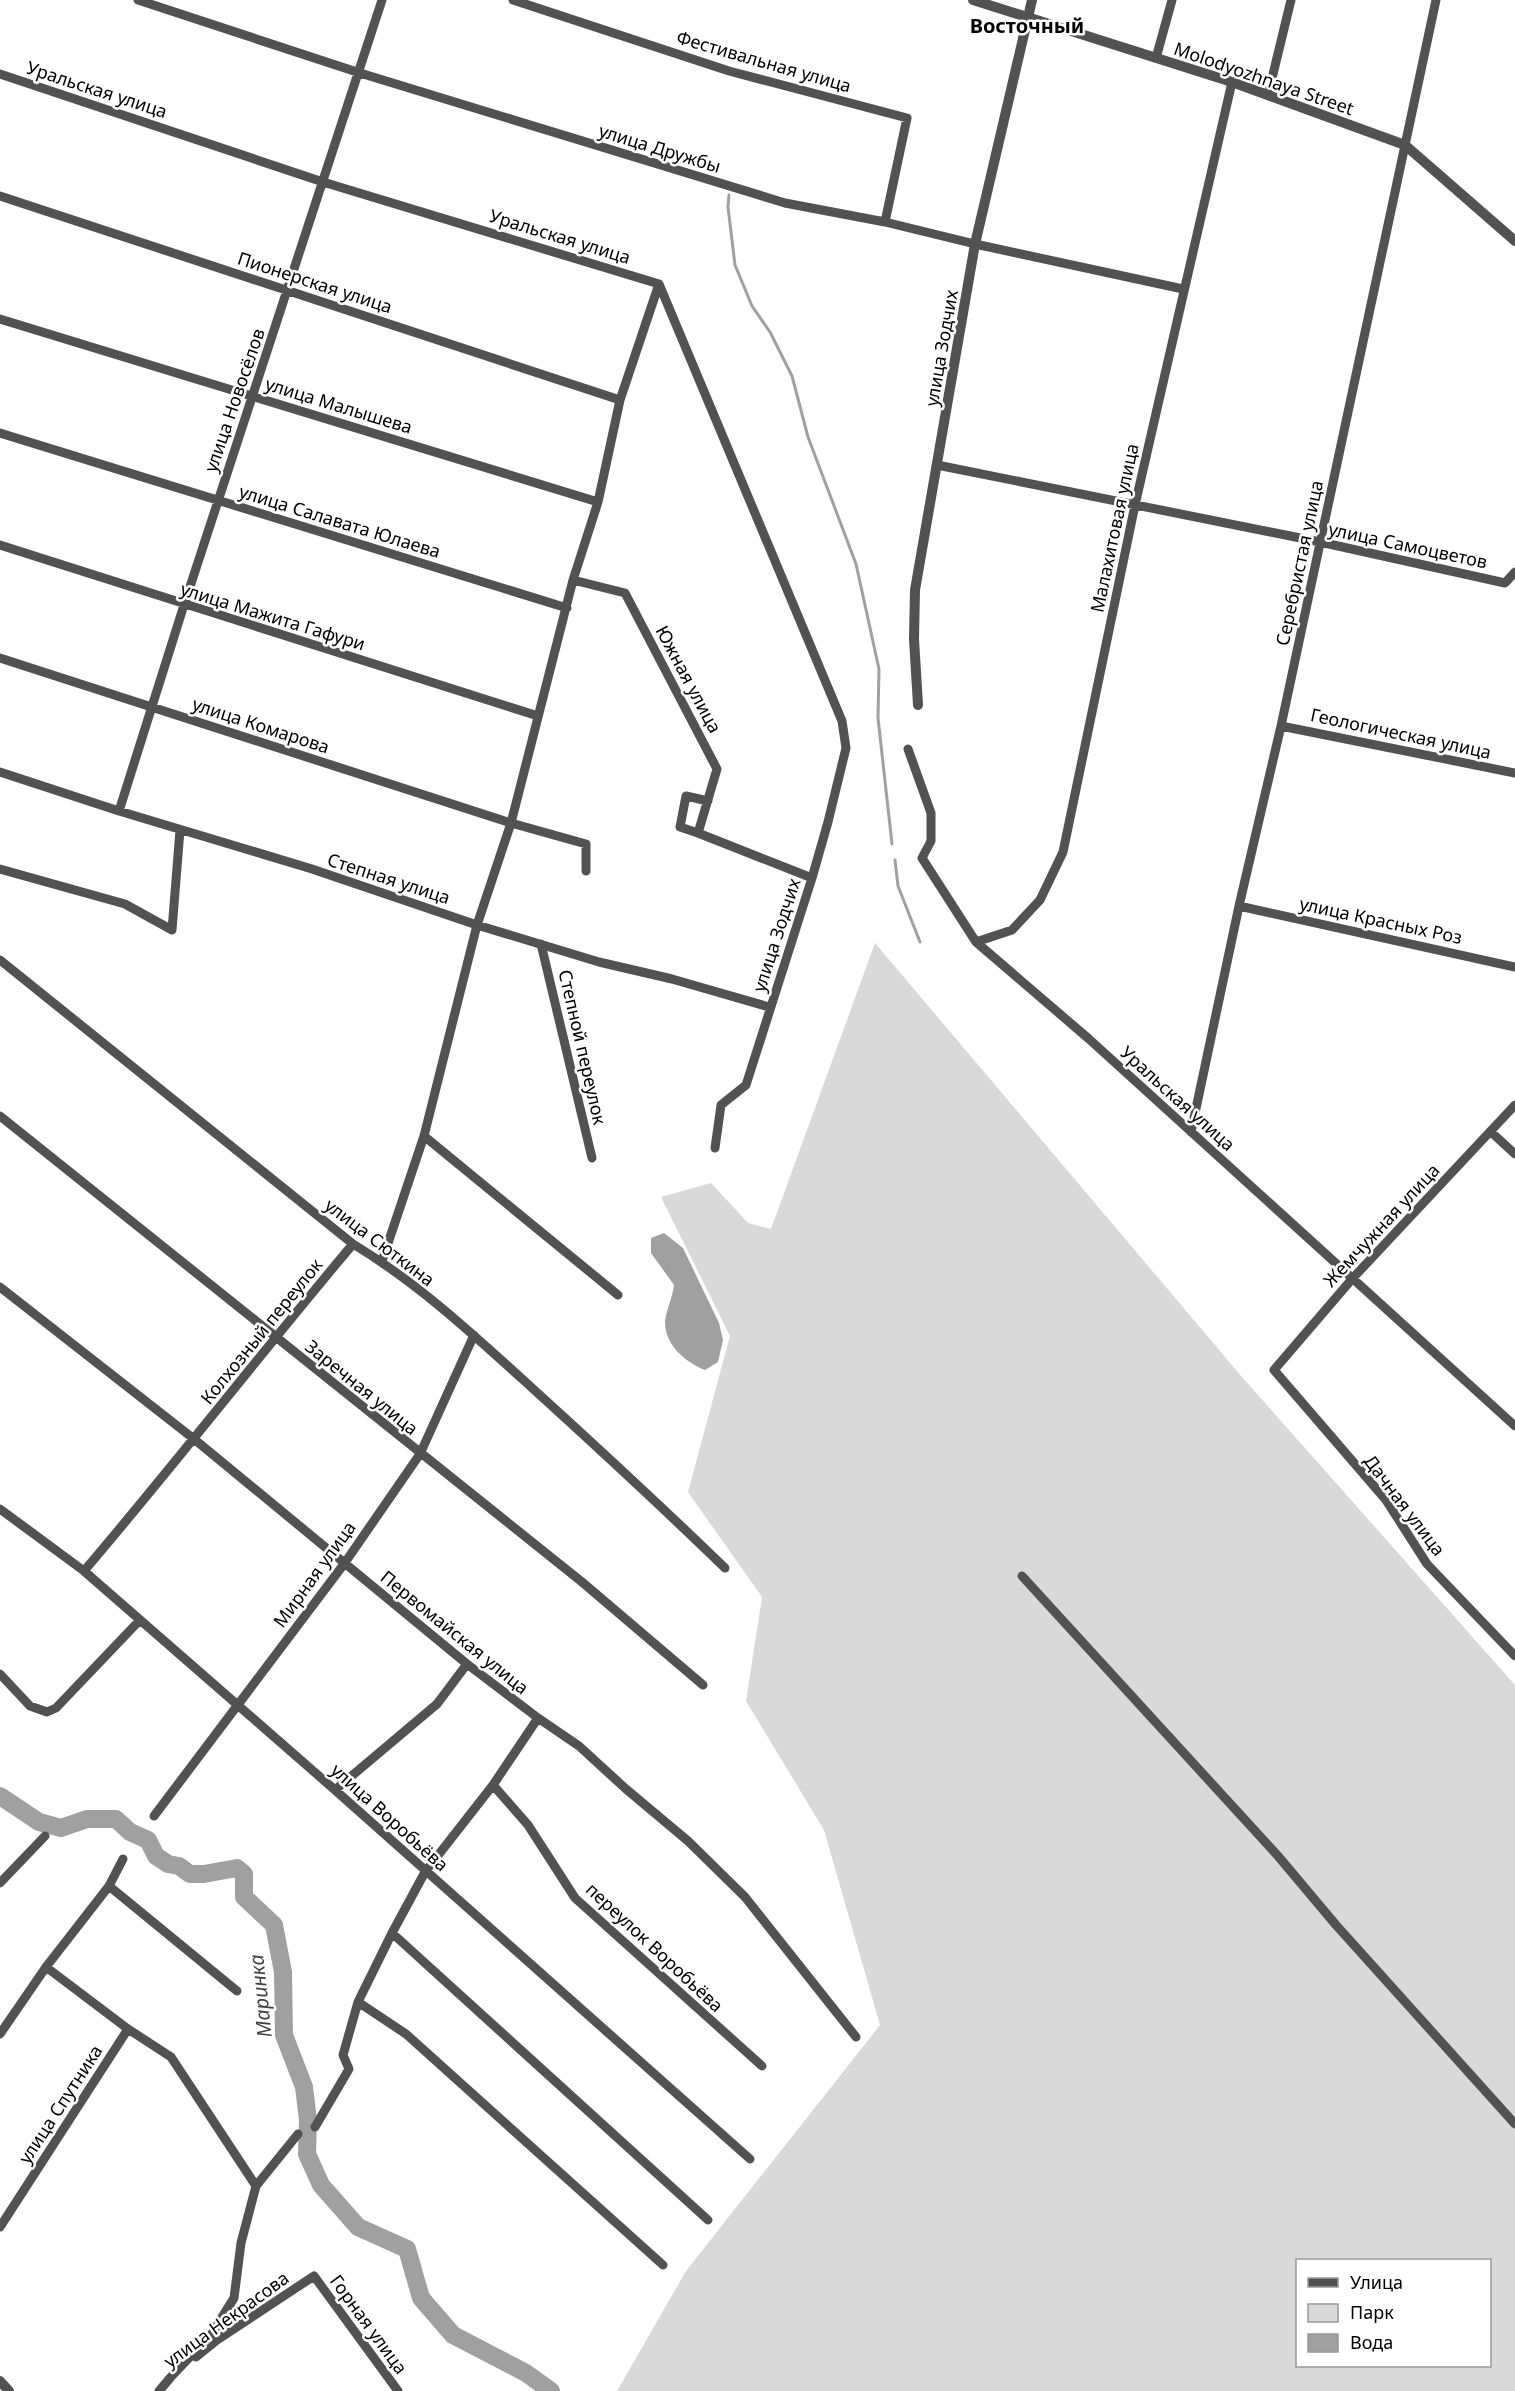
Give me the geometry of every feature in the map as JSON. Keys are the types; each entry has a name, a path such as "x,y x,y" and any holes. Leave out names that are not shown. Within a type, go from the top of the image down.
{"street":[{"name":"улица Дружбы","path":"138,0 360,73 785,203 885,222 975,244 1183,288"},
{"name":"улица Новосёлов","path":"119,811 382,0"},
{"name":"Фестивальная улица","path":"513,0 729,71 907,118 885,222"},
{"name":"Molodyozhnaya Street","path":"973,0 1232,82 1405,145 1515,241"},
{"name":"улица Зодчих","path":"918,705 914,639 915,590 975,244 1032,0"},
{"path":"1156,58 1172,0"},
{"path":"1268,95 1291,0"},
{"name":"Серебристая улица","path":"1191,1132 1239,906 1281,726 1436,0"},
{"name":"Уральская улица","path":"0,74 323,182 659,284"},
{"name":"Малахитовая улица","path":"976,942 1012,930 1040,900 1063,852 1135,505 1232,82"},
{"name":"Пионерская улица","path":"0,196 620,400"},
{"name":"улица Зодчих","path":"659,284 842,721 846,748 812,878 746,1085 721,1105 715,1148"},
{"path":"382,1261 424,1136 477,925 511,823 573,580 598,502 620,400 659,284"},
{"name":"улица Малышева","path":"0,319 598,502"},
{"name":"улица Салавата Юлаева","path":"0,433 567,608"},
{"name":"улица Самоцветов","path":"937,465 1320,542 1505,583 1515,572"},
{"name":"улица Мажита Гафури","path":"0,545 538,716"},
{"name":"Южная улица","path":"573,580 625,593 717,769 698,832"},
{"name":"улица Комарова","path":"0,658 511,823 586,844 586,871"},
{"name":"Геологическая улица","path":"1281,726 1515,773"},
{"name":"Уральская улица","path":"908,748 931,813 931,841 922,858 976,942 1060,1014 1515,1426"},
{"name":"Степная улица","path":"0,772 180,830 312,869 477,925 599,962 672,979 769,1007"},
{"path":"708,801 686,796 680,827 698,832 812,878"},
{"path":"0,868 125,904 172,930 180,830"},
{"name":"улица Красных Роз","path":"1239,906 1515,967"},
{"name":"Степной переулок","path":"541,944 592,1158"},
{"name":"улица Сюткина","path":"0,960 353,1244 382,1261 474,1335 648,1494 724,1568"},
{"name":"Жемчужная улица","path":"1274,1370 1352,1279 1515,1105"},
{"name":"Заречная улица","path":"0,1116 582,1582 702,1685"},
{"path":"1491,1132 1515,1154"},
{"path":"424,1136 618,1295"},
{"name":"Колхозный переулок","path":"84,1571 194,1439 274,1337 353,1244"},
{"name":"Первомайская улица","path":"0,1287 194,1439 467,1664 579,1746 688,1841 745,1897 856,2037"},
{"name":"Мирная улица","path":"154,1816 344,1564 420,1454 474,1335"},
{"name":"Дачная улица","path":"1274,1370 1386,1500 1427,1564 1515,1656"},
{"name":"улица Воробьёва","path":"0,1509 84,1571 335,1790 750,2159"},
{"path":"1022,1576 1278,1856 1336,1925 1515,2124"},
{"path":"0,1674 30,1706 47,1712 56,1708 139,1621"},
{"path":"335,1790 436,1704 467,1664"},
{"path":"315,2127 350,2069 343,2055 358,2002 425,1872 493,1785 538,1718"},
{"name":"переулок Воробьёва","path":"493,1785 528,1825 575,1898 762,2066"},
{"path":"0,1883 45,1836"},
{"path":"0,2034 46,1967 109,1886 123,1859"},
{"path":"109,1886 237,1991"},
{"path":"392,1933 708,2220"},
{"path":"46,1967 128,2029 171,2057 256,2186"},
{"path":"358,2002 406,2034 663,2265"},
{"name":"улица Спутника","path":"0,2227 128,2029"},
{"path":"168,2380 211,2335 234,2298 241,2243 256,2186 298,2134"},
{"name":"улица Некрасова","path":"159,2391 168,2380 217,2340 314,2276"},
{"name":"Горная улица","path":"314,2276 398,2391"},
{"path":"0,2381 9,2391"}],"green space":[{"path":"875,943 1242,1377 1515,1685 1515,2391 617,2391 686,2271 880,2025 824,1830 746,1701 762,1597 688,1492 730,1336 661,1197 711,1183 748,1223 771,1229"}],"water":[{"path":"664,1233 683,1248 719,1323 723,1340 718,1362 705,1370 678,1352 668,1338 665,1319 674,1285 651,1253 651,1238"}],"waterway":[{"path":"729,195 728,207 735,265 752,306 770,332 792,376 808,437 856,564 879,669 878,718 892,844"},
{"path":"895,860 898,886 920,942"},
{"name":"Маринка","path":"0,1796 39,1822 61,1828 87,1819 116,1819 130,1832 148,1840 156,1856 168,1864 179,1866 190,1874 237,1868 244,1874 244,1897 274,1925 283,1972 284,2035 304,2087 308,2120 307,2154 321,2185 358,2227 407,2249 421,2298 453,2335 526,2373 551,2391"}],"district":[{"name":"Восточный","path":"1027,25"}]}
